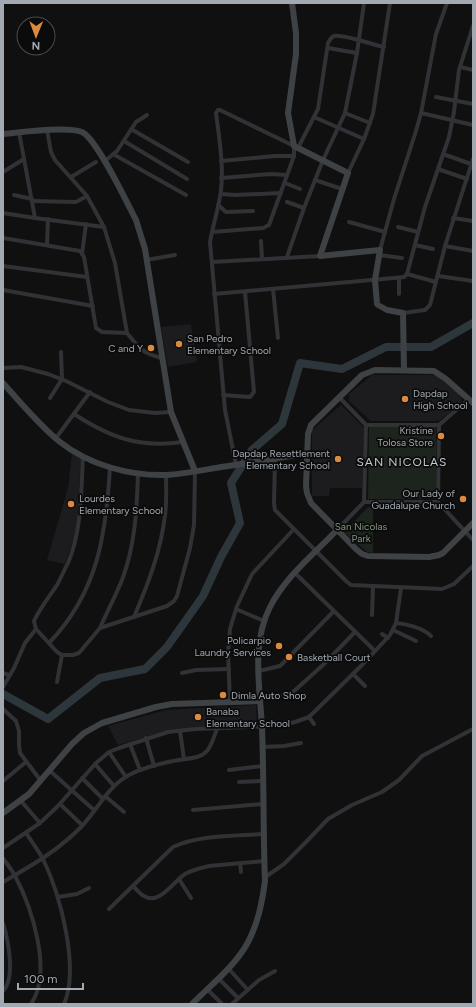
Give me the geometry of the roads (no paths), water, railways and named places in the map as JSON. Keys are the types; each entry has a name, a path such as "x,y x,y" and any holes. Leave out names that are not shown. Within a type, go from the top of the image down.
{"street":[{"path":"292,3 296,54 288,113 291,133 296,147"},
{"path":"287,257 323,160 345,113 360,40 364,3"},
{"path":"320,256 342,190 364,139 376,102 390,3"},
{"path":"447,3 436,34 421,113 380,252 375,280 378,305 387,310 403,313 420,311 428,308 430,305 453,218 473,159"},
{"path":"407,274 425,207 453,120 460,67 473,26"},
{"path":"212,232 263,228 269,225 288,175 296,147 314,117 319,103 330,39 336,36 360,40 384,47"},
{"path":"328,48 357,53"},
{"path":"460,67 473,70"},
{"path":"436,97 473,104"},
{"path":"238,464 225,410 210,242 221,194 221,161 216,113 218,110 224,111 348,174"},
{"path":"345,113 370,123"},
{"path":"421,113 473,125"},
{"path":"105,161 124,141 136,122 147,114"},
{"path":"314,117 364,139"},
{"path":"131,129 188,162"},
{"path":"47,130 48,140 53,156 88,196 104,227 116,263 128,333 143,351 162,358"},
{"path":"3,134 47,130 82,132 91,140 105,161 140,229 171,412 195,472 194,525 182,579 174,601 167,606 100,628"},
{"path":"19,132 35,218"},
{"path":"124,141 187,179"},
{"path":"113,154 186,195"},
{"path":"443,154 471,164"},
{"path":"221,161 275,156 294,156"},
{"path":"3,172 24,159"},
{"path":"71,177 96,162"},
{"path":"438,169 466,179"},
{"path":"221,178 271,174 288,175"},
{"path":"315,180 342,190"},
{"path":"284,183 300,189"},
{"path":"221,194 235,195 281,193"},
{"path":"14,195 32,200 76,202 88,196"},
{"path":"287,202 304,208"},
{"path":"218,205 226,212 253,211"},
{"path":"3,213 104,227"},
{"path":"453,218 473,221"},
{"path":"47,245 48,219"},
{"path":"349,222 385,232"},
{"path":"82,254 86,224"},
{"path":"398,227 418,232"},
{"path":"3,238 80,251 84,257 95,326 98,330 128,333"},
{"path":"261,241 262,259"},
{"path":"415,245 433,249"},
{"path":"445,246 473,251"},
{"path":"212,262 380,252 402,258"},
{"path":"146,260 175,255"},
{"path":"3,266 87,277"},
{"path":"214,294 399,278 407,274 436,282"},
{"path":"438,276 473,281"},
{"path":"399,278 399,294"},
{"path":"273,289 278,338"},
{"path":"3,290 93,306"},
{"path":"224,395 250,397 254,392 245,292"},
{"path":"403,313 404,370"},
{"path":"50,398 62,379 61,352"},
{"path":"3,368 21,367 62,379 115,405 129,410 155,413 171,412"},
{"path":"339,397 366,425 439,426 472,400 440,374 434,371 375,370 362,375 339,397 311,425 308,434 307,493 312,503 362,554 368,556 439,555 443,553 473,523"},
{"path":"3,383 61,443 83,456 110,467 138,473 166,475 195,472 308,454"},
{"path":"56,438 90,392"},
{"path":"74,414 98,429 116,437 131,441 151,444 183,442"},
{"path":"192,1004 228,968 246,945 256,924 262,903 264,861 262,727 258,671 260,638 264,621 279,593 295,573 364,502 366,425"},
{"path":"439,426 438,502 473,540"},
{"path":"83,456 80,508 76,535 58,584 40,608 34,621 36,629 57,652 62,655 73,655 78,652 100,628 117,590 127,562 137,505 138,473"},
{"path":"275,459 274,508 316,552 351,585 401,588 447,588 454,584 473,566"},
{"path":"49,643 58,634 74,611 82,597 97,562 104,536 108,507 110,467"},
{"path":"134,617 158,553 165,513 166,475"},
{"path":"364,502 438,502"},
{"path":"230,702 228,652 230,629 236,609 252,574 294,529"},
{"path":"295,573 375,651"},
{"path":"372,614 373,586"},
{"path":"3,848 40,823 60,804 95,764 109,752 146,738 168,732 262,727 295,722 309,717 353,674 394,630 401,588"},
{"path":"236,609 264,621"},
{"path":"258,671 280,666 334,612"},
{"path":"396,623 409,625 428,633 431,636"},
{"path":"3,686 14,668 25,643 36,629"},
{"path":"394,630 416,641"},
{"path":"3,813 29,794 72,744 84,733 102,724 156,707 172,704 260,700 284,696 297,690 355,632"},
{"path":"382,634 388,638"},
{"path":"57,682 62,655"},
{"path":"182,674 196,670 228,669"},
{"path":"3,673 10,675"},
{"path":"353,674 365,686"},
{"path":"3,710 14,719 18,725 19,749 26,762 41,781"},
{"path":"309,717 314,724"},
{"path":"3,882 43,859 68,839 82,825 114,786 126,777 140,770 199,756 206,752 217,729"},
{"path":"264,878 284,864 328,819 352,805 382,792 399,780 422,756 473,729"},
{"path":"180,731 184,759"},
{"path":"146,738 154,766"},
{"path":"262,747 284,746 301,743"},
{"path":"130,744 140,770"},
{"path":"109,752 126,777"},
{"path":"4,778 26,762"},
{"path":"95,764 114,786"},
{"path":"229,770 262,766"},
{"path":"50,771 94,810"},
{"path":"82,778 104,798 124,812"},
{"path":"239,782 262,781"},
{"path":"21,801 40,823"},
{"path":"60,804 82,825"},
{"path":"192,810 262,804"},
{"path":"26,833 43,859 58,897 65,931 70,971 69,990 64,1004"},
{"path":"109,909 167,852 181,843 201,839 263,834"},
{"path":"3,858 15,875 37,934 40,971 39,982 31,1004"},
{"path":"133,886 144,896 153,898 160,896 185,874 201,868 264,861"},
{"path":"240,863 241,872"},
{"path":"179,879 191,898"},
{"path":"58,897 77,894 89,888"},
{"path":"3,923 8,947 10,971 9,980 3,991"},
{"path":"228,968 247,989"},
{"path":"232,1004 247,989 275,971"},
{"path":"218,978 238,998"},
{"path":"207,989 222,1004"}],"waterway":[{"path":"3,694 48,719 100,678 145,669 167,647 203,596 221,557 240,523 231,483 252,450 282,424 300,363 342,369 386,347 431,347 473,323"}],"place":[{"name":"San Pedro Elementary School","path":"179,344"},
{"name":"C and Y","path":"151,348"},
{"name":"Dapdap High School","path":"405,399"},
{"name":"Kristine Tolosa Store","path":"441,436"},
{"name":"Dapdap Resettlement Elementary School","path":"338,459"},
{"name":"Our Lady of Guadalupe Church","path":"463,499"},
{"name":"Lourdes Elementary School","path":"71,504"},
{"name":"Policarpio Laundry Services","path":"279,646"},
{"name":"Basketball Court","path":"289,657"},
{"name":"Dimla Auto Shop","path":"223,695"},
{"name":"Banaba Elementary School","path":"198,717"}],"district":[{"name":"SAN NICOLAS","path":"402,462"}],"park label":[{"name":"San Nicolas Park","path":"361,532"}]}
